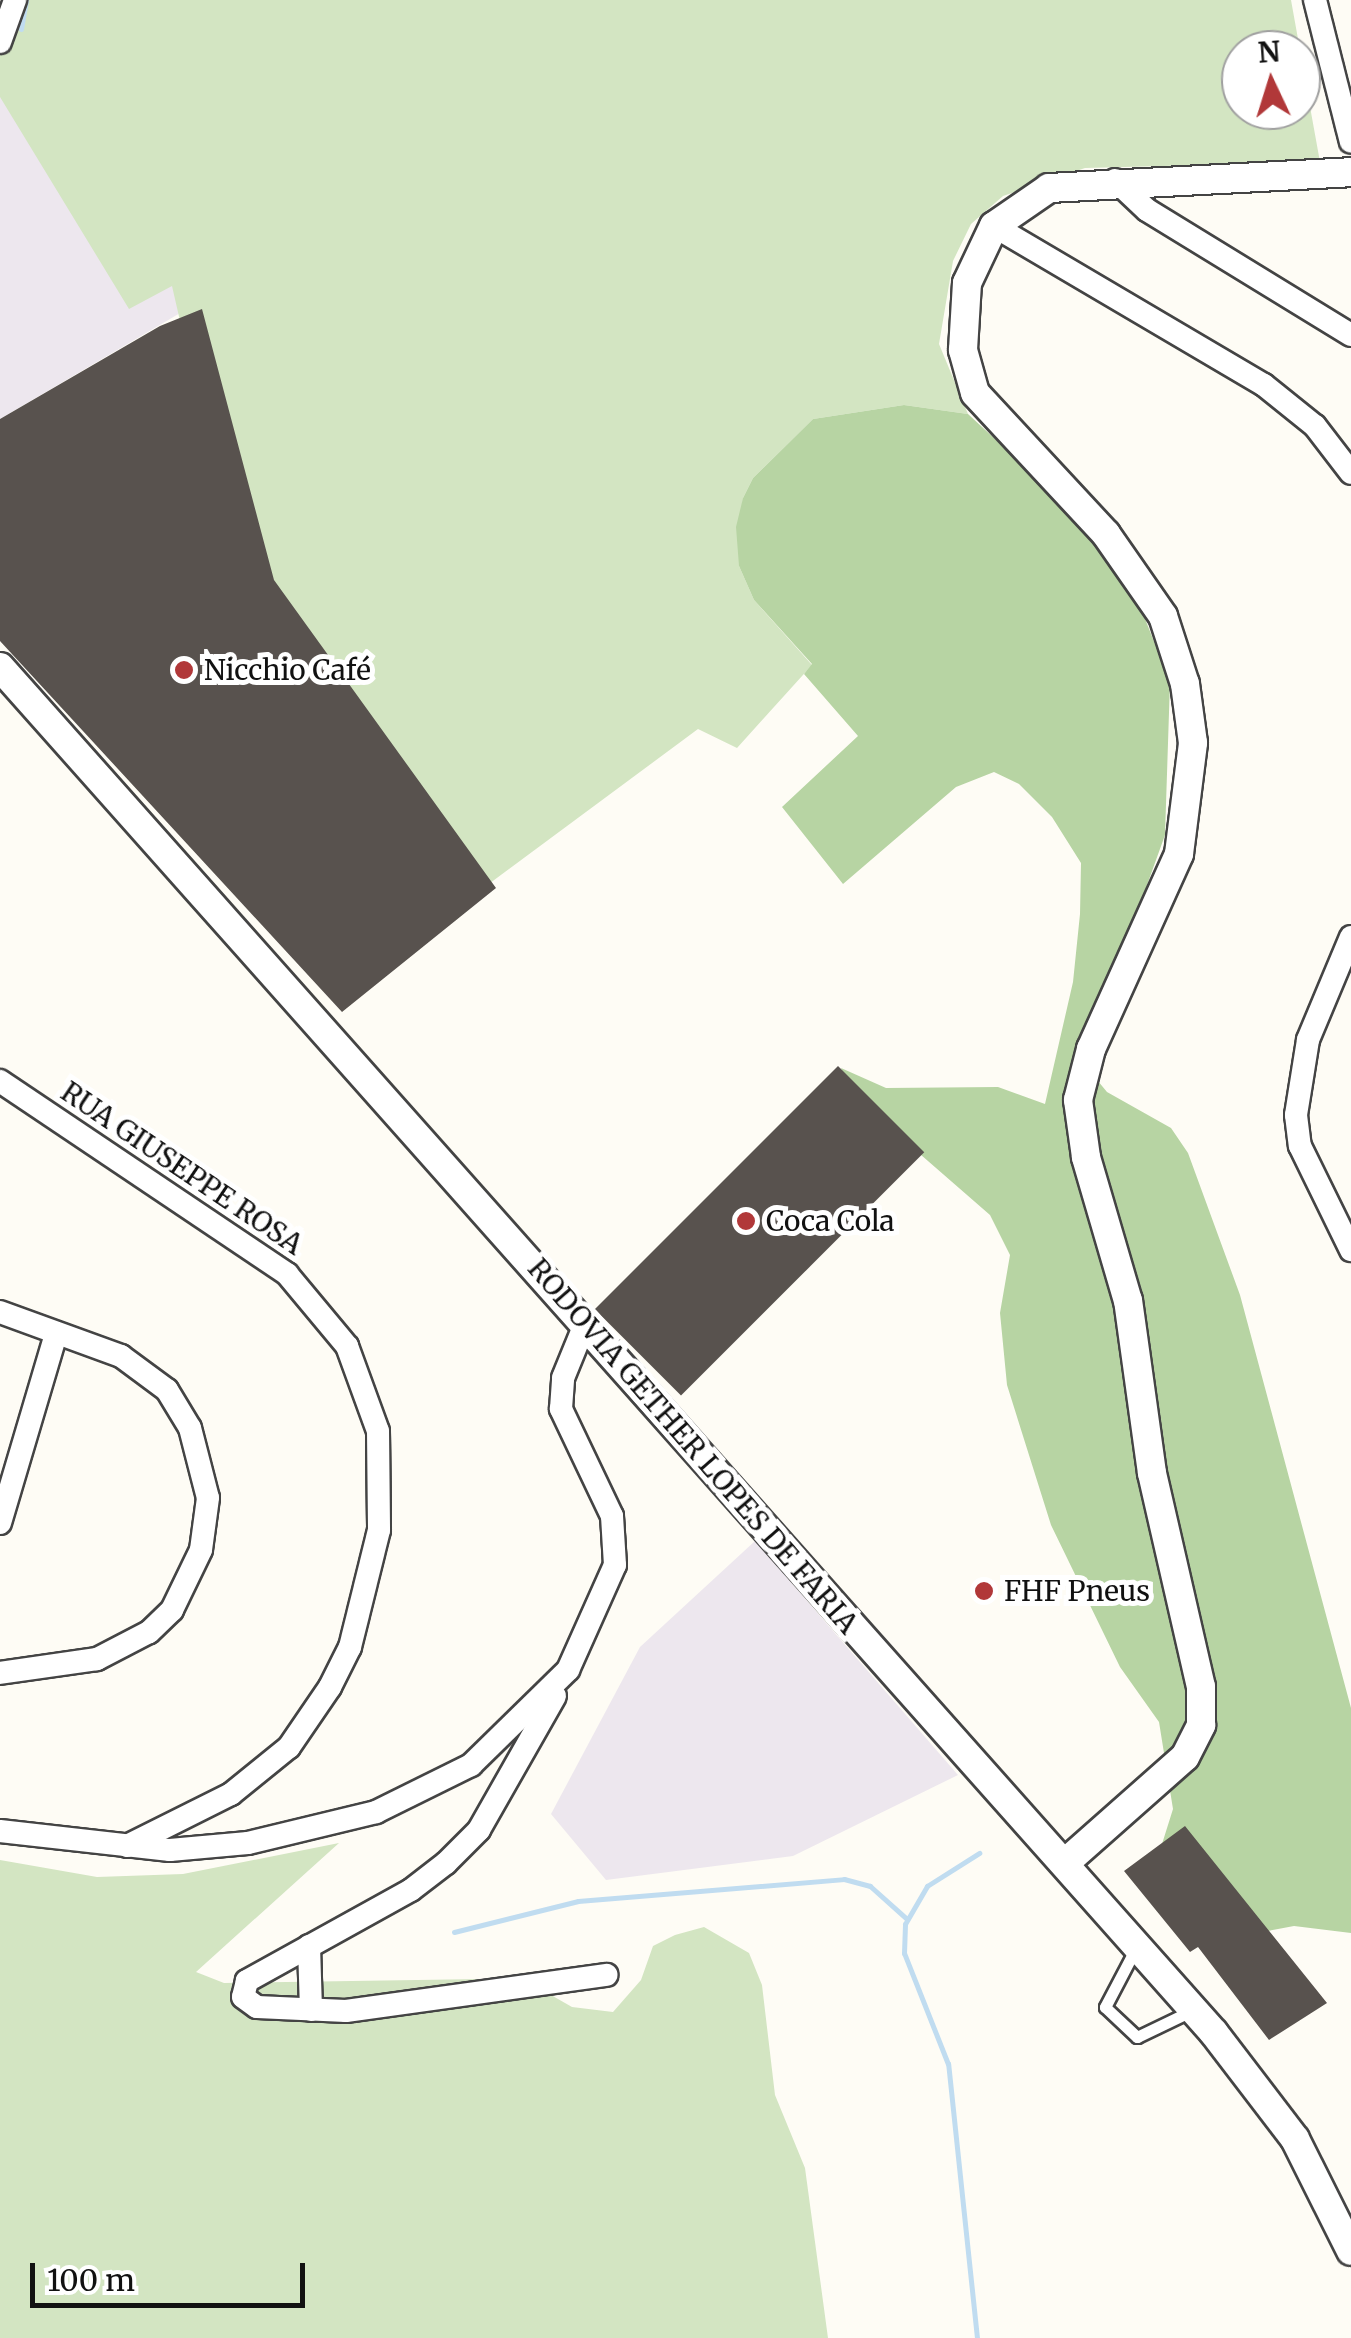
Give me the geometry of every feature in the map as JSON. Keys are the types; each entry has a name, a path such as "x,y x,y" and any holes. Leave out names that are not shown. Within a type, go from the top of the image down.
{"street":[{"path":"0,42 15,0"},
{"path":"1315,0 1340,42 1351,142"},
{"path":"1065,1863 1186,1757 1202,1725 1201,1687 1152,1473 1128,1300 1086,1157 1078,1100 1091,1049 1179,854 1193,743 1185,684 1163,616 1106,534 994,418 970,382 962,330 964,298 974,259 994,226 1048,188 1115,180 1351,172"},
{"path":"1115,180 1147,210 1351,336"},
{"path":"994,226 1264,384 1316,426 1351,473"},
{"name":"RODOVIA GETHER LOPES DE FARIA","path":"0,667 1193,2010 1295,2139 1351,2250"},
{"path":"1351,937 1308,1040 1296,1114 1300,1146 1351,1250"},
{"name":"RUA GIUSEPPE ROSA","path":"0,1081 287,1274 347,1346 378,1431 379,1530 350,1647 330,1687 288,1747 231,1794 127,1846"},
{"path":"0,1673 97,1658 150,1632 172,1610 202,1550 207,1477 181,1408 122,1356 56,1334 2,1309"},
{"path":"586,1324 562,1378 561,1409 612,1516 615,1565 568,1670 479,1830 411,1890 246,1981 243,1992 250,2005 370,2010 607,1975"},
{"path":"0,1523 56,1334"},
{"path":"0,1831 127,1846 248,1843 376,1812 471,1765 568,1670"},
{"path":"309,1946 311,2010"}],"lane":[{"path":"1137,1946 1105,2007 1137,2037 1193,2010"}],"shaded area":[{"path":"0,55 243,276 0,419"},
{"path":"755,1541 958,1775 793,1856 606,1880 551,1814 640,1647"}],"green space":[{"path":"9,0 1291,0 1296,30 1221,30 1221,130 1314,130 1320,162 1085,168 1003,196 971,224 953,261 939,344 968,414 904,405 813,419 753,478 743,498 739,566 754,600 812,665 737,748 698,729 335,998 172,286 129,309 0,97 0,18"},
{"path":"904,405 968,414 1060,499 1134,591 1170,682 1165,835 1083,1063 1107,1092 1171,1128 1188,1153 1240,1295 1351,1708 1351,1933 1294,1926 1257,1933 1162,1844 1173,1809 1159,1722 1120,1667 1051,1525 1007,1385 1000,1313 1010,1255 990,1215 905,1141 859,1113 841,1068 886,1088 998,1087 1045,1104 1073,982 1080,914 1081,863 1052,817 1019,784 994,772 956,787 843,884 782,807 858,736 804,674 812,664 754,600 739,566 736,527 743,498 753,478 813,419"},
{"path":"339,1843 196,1972 224,1983 482,1979 544,1991 572,2007 613,2012 641,1980 653,1946 675,1935 704,1927 749,1953 762,1985 775,2095 805,2168 828,2338 0,2338 0,1860 97,1877 183,1874"}],"building":[{"name":"Nicchio Café","path":"202,309 274,580 496,888 342,1012 0,641 0,419 160,326"},
{"name":"Coca Cola","path":"838,1066 924,1152 681,1396 595,1309"},
{"path":"1185,1826 1327,2003 1269,2040 1198,1947 1190,1952 1124,1871"}],"waterway":[{"path":"21,29 26,0"},
{"path":"977,2338 948,2064 904,1953 905,1924 927,1886 979,1853"},
{"path":"454,1932 578,1901 844,1879 870,1886 907,1919"}],"place":[{"name":"Nicchio Café","path":"184,670"},
{"name":"Coca Cola","path":"746,1221"},
{"name":"FHF Pneus","path":"984,1591"}]}
